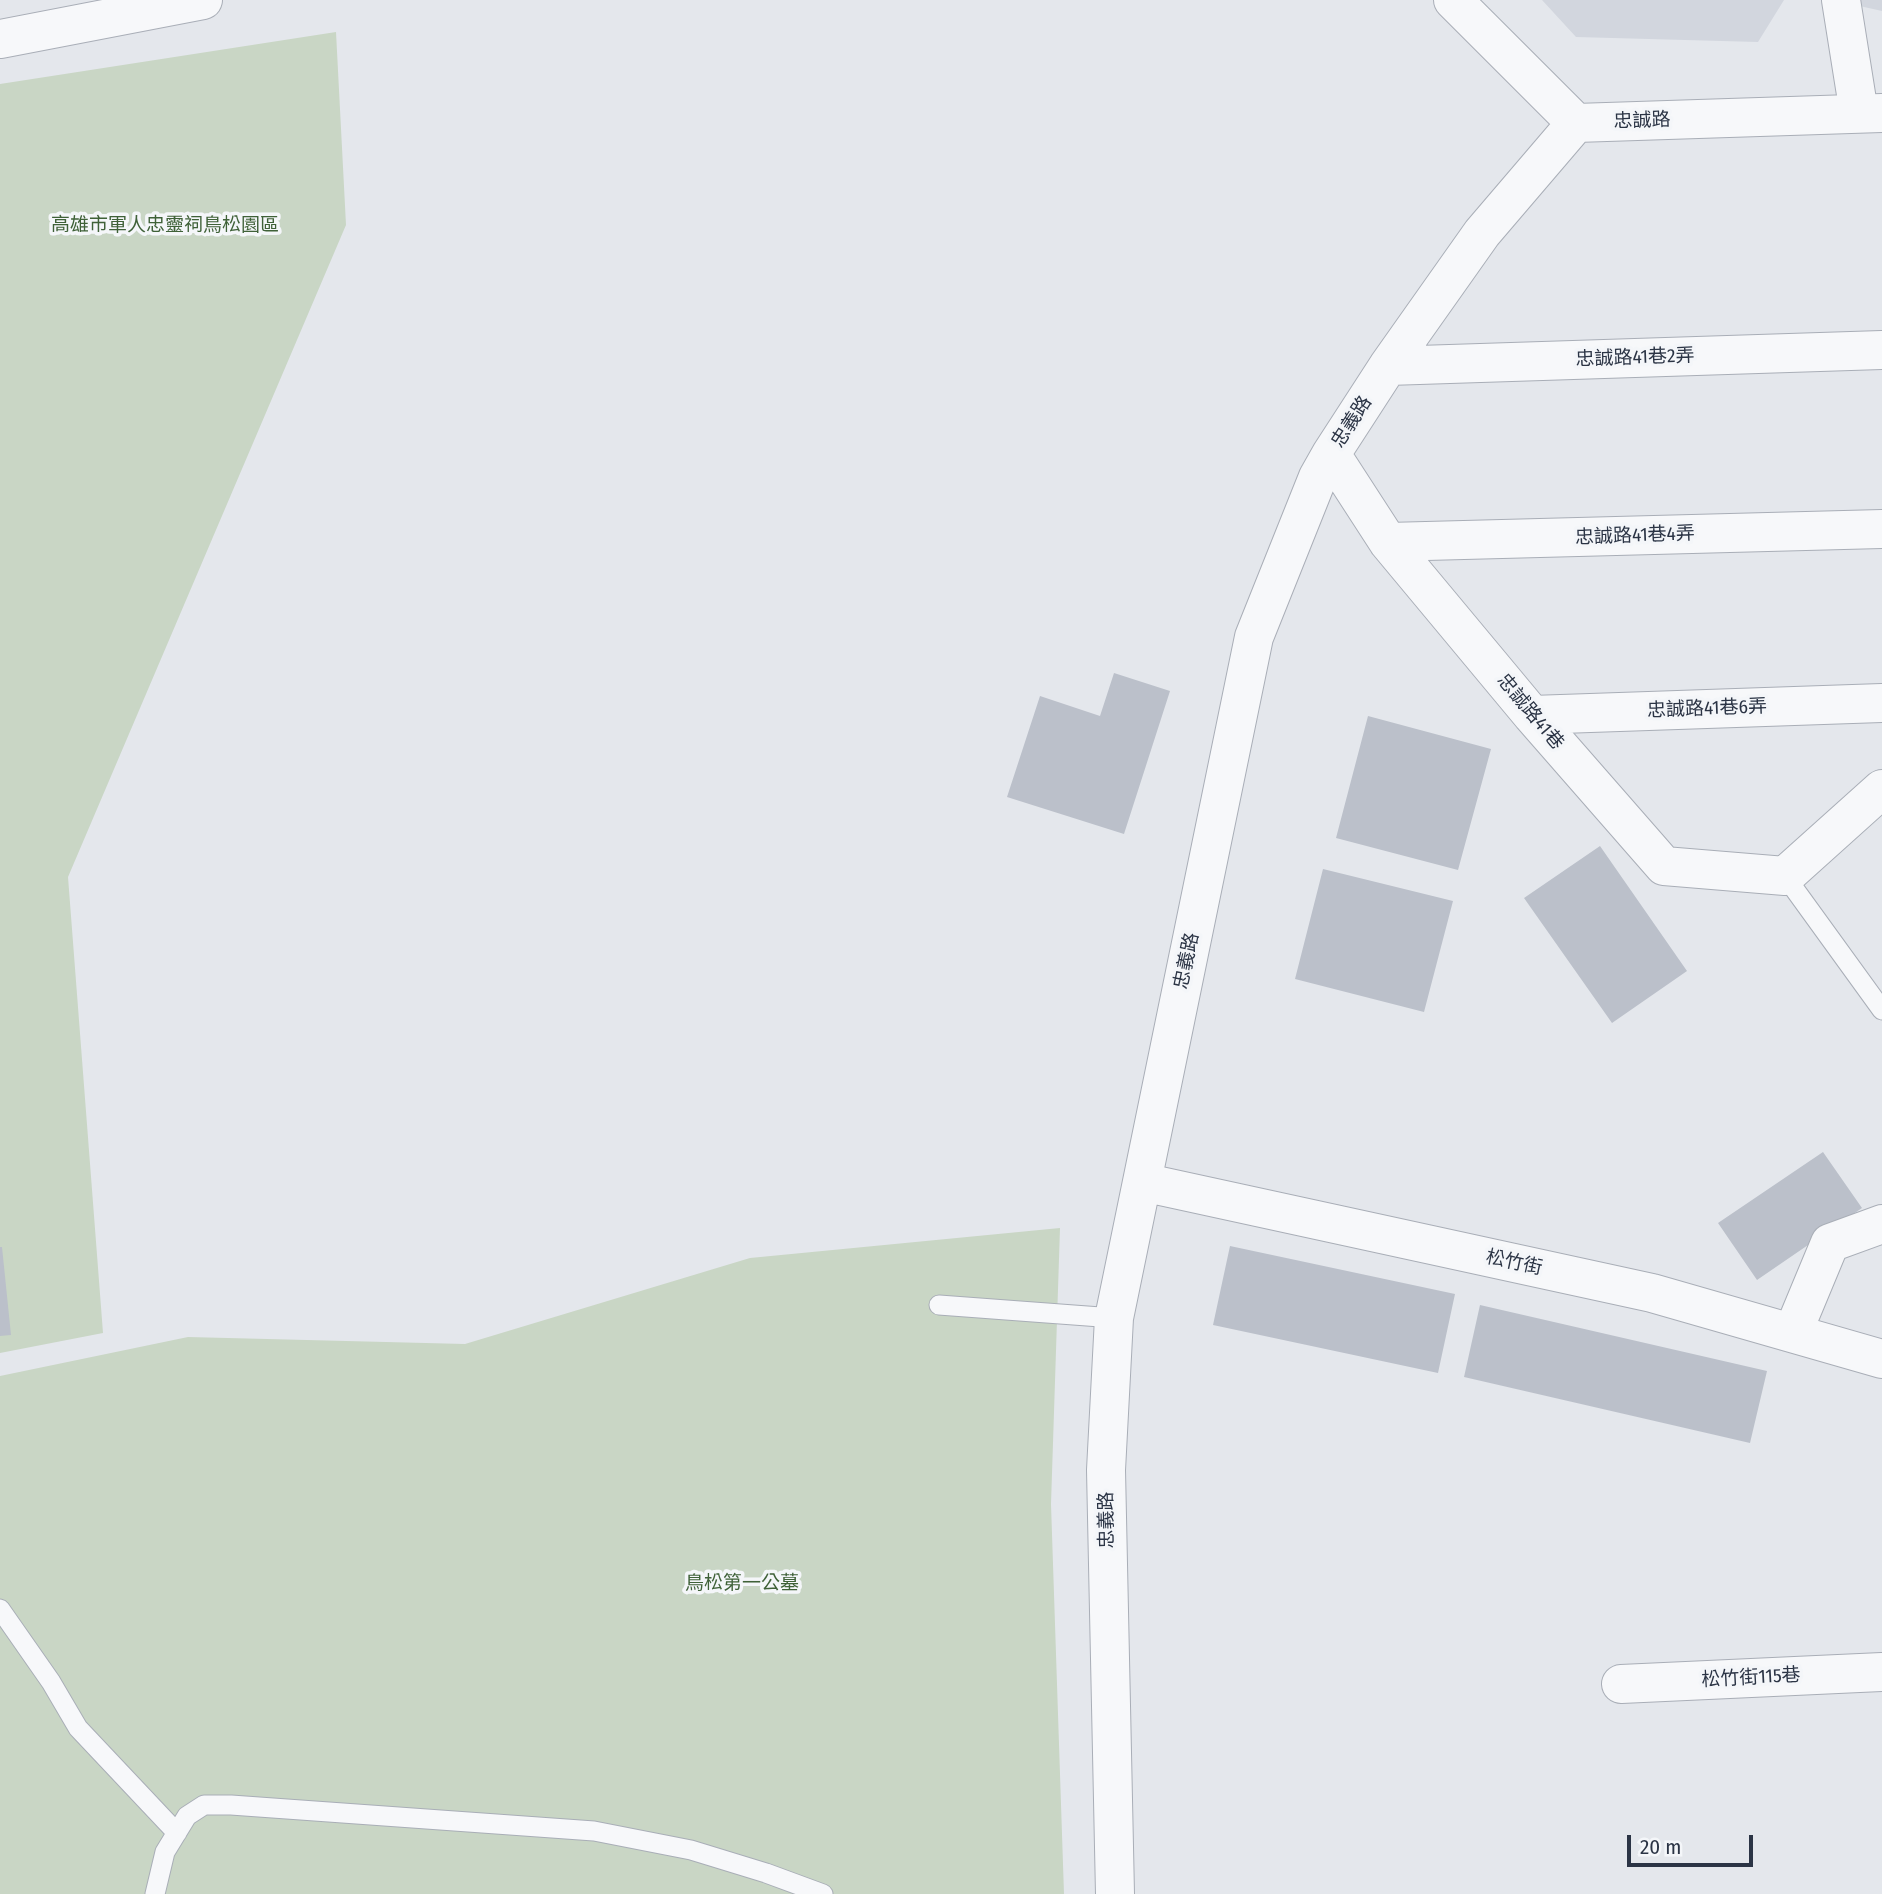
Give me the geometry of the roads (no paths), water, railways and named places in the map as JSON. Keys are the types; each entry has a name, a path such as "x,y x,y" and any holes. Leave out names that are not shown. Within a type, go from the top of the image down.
{"street":[{"path":"0,39 203,0"},
{"path":"1453,0 1576,123"},
{"path":"1841,0 1870,113"},
{"name":"忠誠路","path":"1576,123 1870,113"},
{"name":"忠義路","path":"1115,1894 1106,1470 1114,1318 1254,637 1318,477 1331,454 1388,366 1482,233 1576,123"},
{"name":"忠誠路41巷2弄","path":"1388,366 1882,350"},
{"name":"忠誠路41巷","path":"1331,454 1388,542 1532,715 1664,866 1785,876"},
{"name":"忠誠路41巷4弄","path":"1388,542 1882,529"},
{"name":"忠誠路41巷6弄","path":"1532,715 1882,703"},
{"path":"1785,876 1882,789"},
{"name":"松竹街","path":"1142,1182 1652,1293 1882,1359"},
{"path":"1793,1332 1830,1243 1882,1224"},
{"name":"松竹街115巷","path":"1620,1685 1882,1672"}],"lane":[{"path":"1785,876 1882,1010"},
{"path":"939,1306 1114,1318"},
{"path":"0,1609 51,1682 78,1728 177,1833"},
{"path":"155,1894 165,1852 187,1816 204,1805 594,1831 691,1850 823,1894"}],"park label":[{"name":"高雄市軍人忠靈祠鳥松園區","path":"165,226"},
{"name":"鳥松第一公墓","path":"742,1584"}]}
